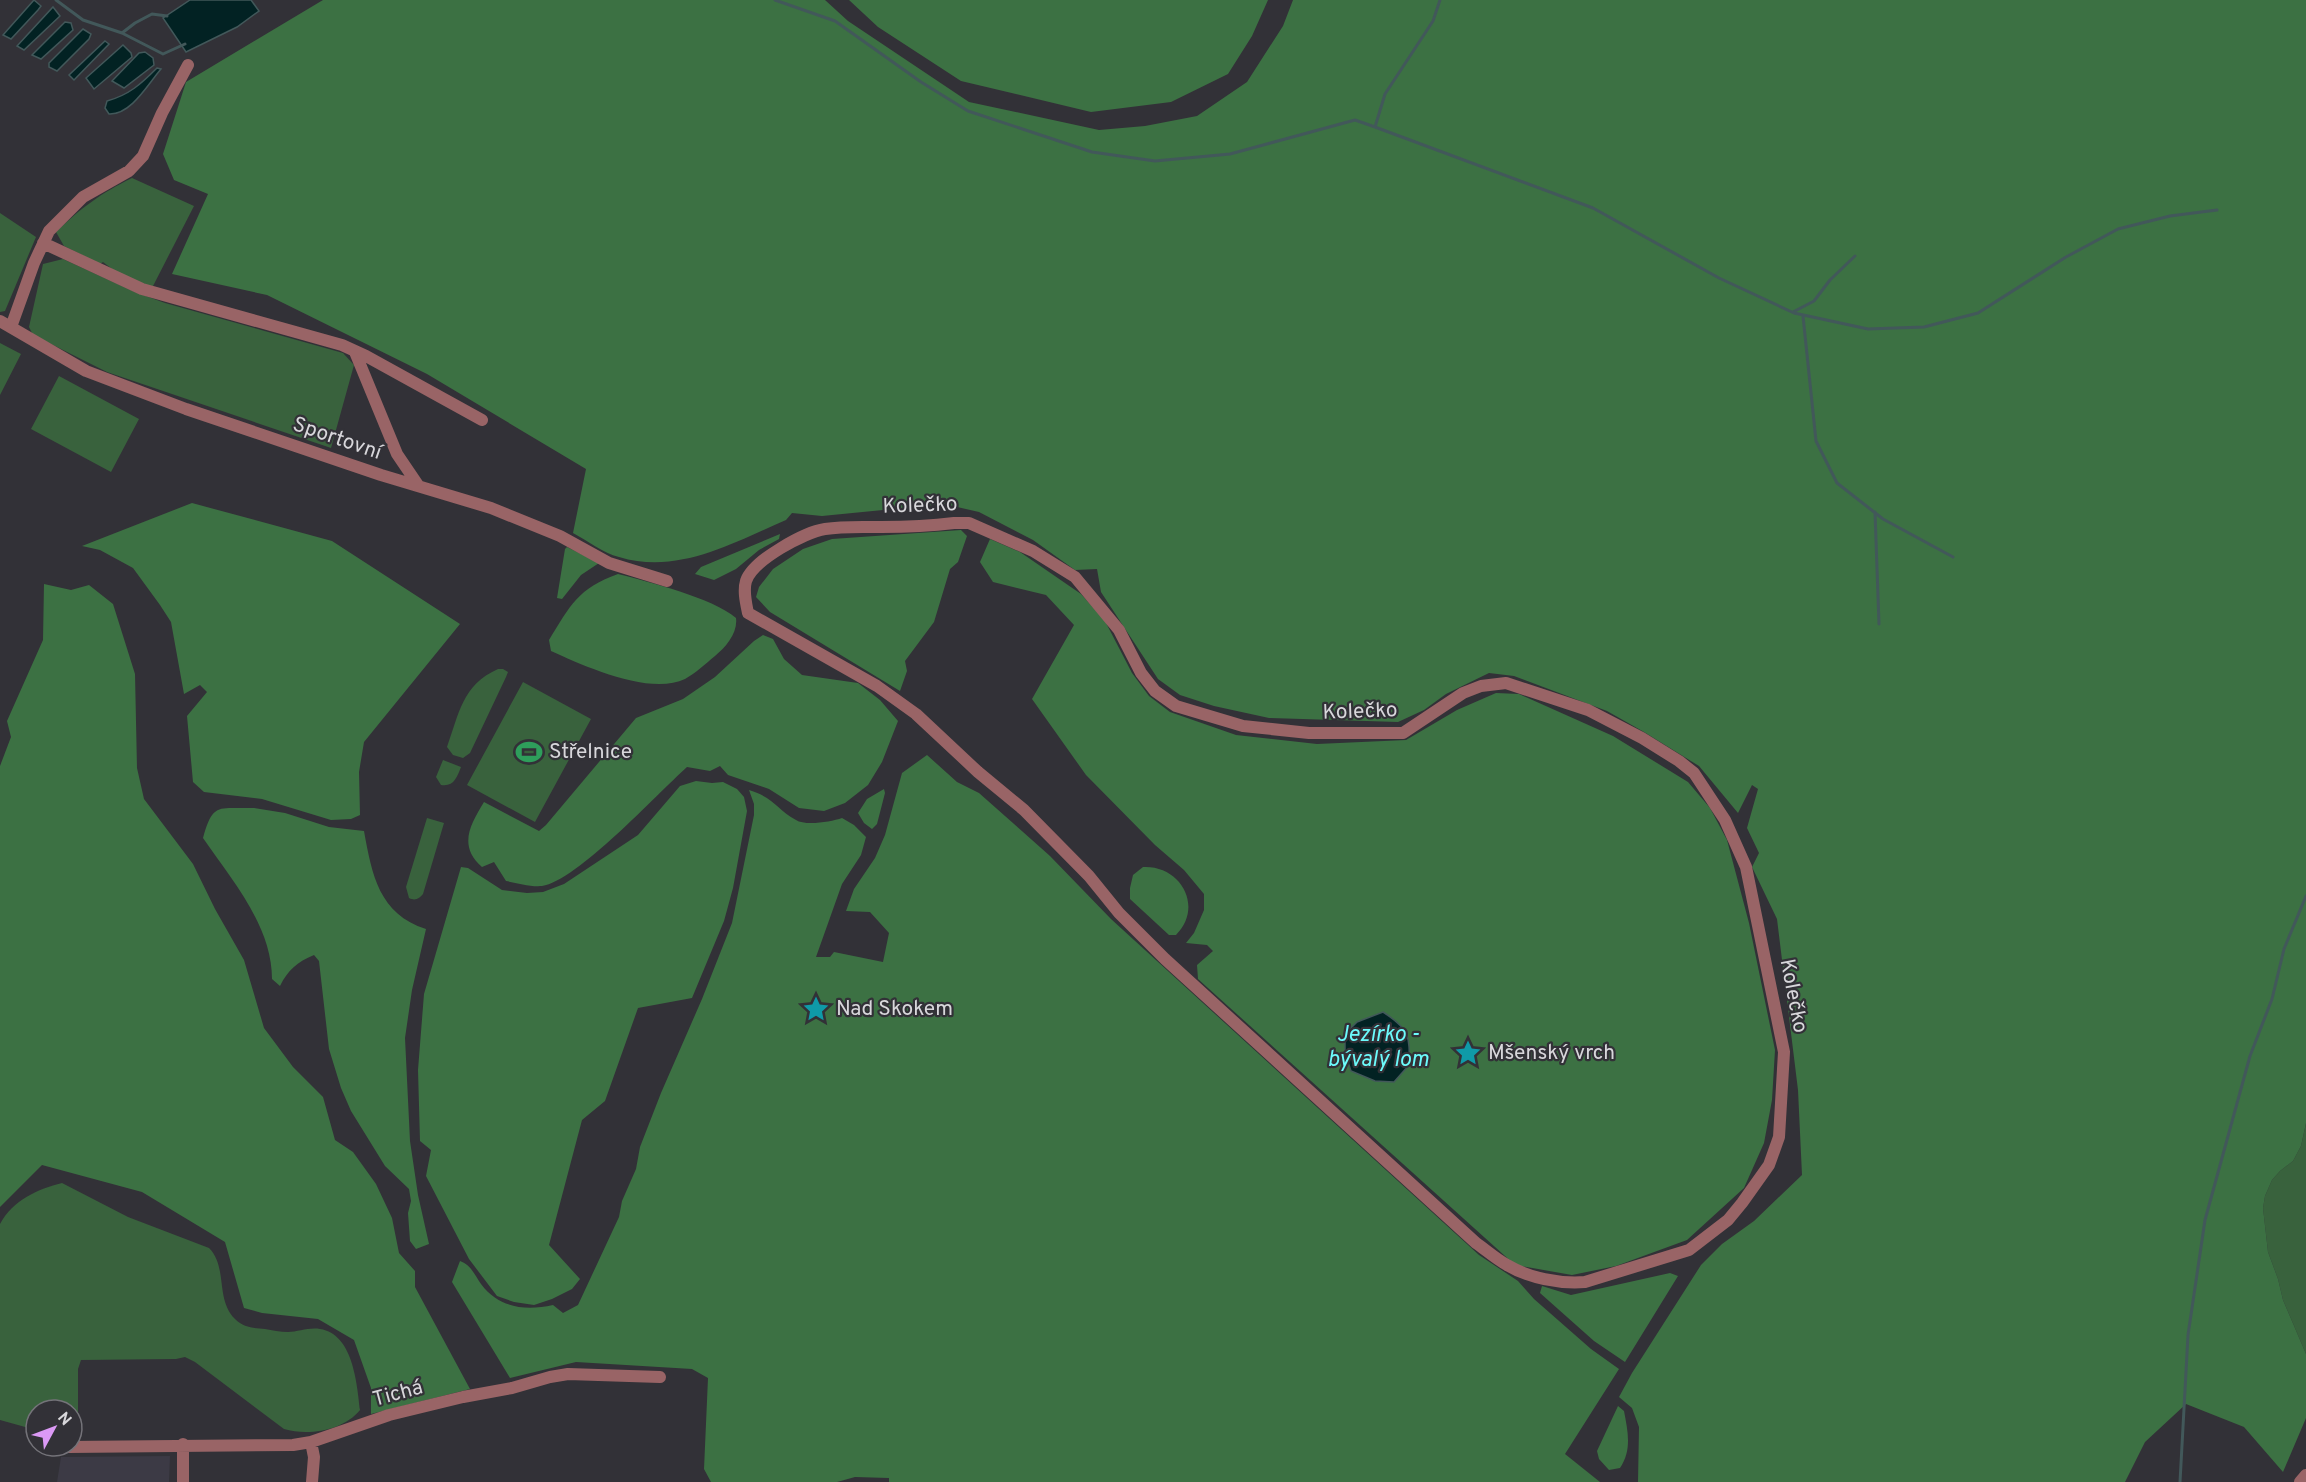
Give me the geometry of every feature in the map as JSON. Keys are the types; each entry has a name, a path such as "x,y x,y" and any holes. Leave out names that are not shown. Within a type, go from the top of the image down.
{"street":[{"path":"6,324 49,231 72,206 96,189 129,171 143,156 162,113 188,66"},
{"path":"43,243 142,289 342,345 482,420"},
{"name":"Sportovní","path":"6,324 86,371 186,409 381,475 491,508 560,536 609,563 667,581"},
{"path":"355,352 397,454 418,485"},
{"name":"Kolečko","path":"969,523 1033,551 1075,577 1119,630 1141,673 1155,691 1176,706 1242,726 1309,733 1403,733 1463,693 1481,686 1506,683 1588,710 1642,738 1679,761 1698,778 1725,820 1746,867 1784,1052 1779,1137 1769,1165 1742,1203 1728,1220 1689,1250 1595,1279 1567,1283 1538,1277 1508,1266 1476,1243 1292,1072 1165,959 1119,913 1059,844 907,706 877,686 748,613 745,597 746,580 769,557 806,536 824,529 919,527 969,523"},
{"name":"Tichá","path":"84,1447 183,1444 285,1445 311,1442 389,1415 512,1388 550,1377 568,1374 660,1377"},
{"path":"311,1442 314,1457 312,1482"},
{"path":"183,1444 183,1482"},
{"path":"2300,1482 2306,1475"}],"shaded area":[{"path":"170,1456 169,1482 57,1482 61,1458"}],"green space":[{"path":"323,0 825,0 848,21 969,102 1099,130 1145,126 1197,116 1247,82 1283,26 1293,0 2306,0 2306,1123 2301,1146 2293,1161 2272,1180 2263,1208 2268,1252 2283,1300 2306,1354 2306,1418 2283,1472 2244,1427 2186,1404 2145,1442 2125,1482 1638,1482 1639,1427 1632,1408 1619,1397 1701,1265 1722,1244 1754,1221 1802,1175 1798,1090 1777,919 1752,867 1759,853 1747,828 1758,789 1752,785 1738,813 1699,766 1644,732 1607,711 1514,676 1489,673 1446,694 1424,710 1398,722 1269,718 1214,706 1180,695 1158,679 1101,592 1097,569 1075,570 1033,540 979,512 944,504 822,516 792,513 786,520 725,547 705,554 663,562 641,562 601,550 573,533 586,469 427,374 267,295 172,274 208,194 174,180 163,154 186,82"},
{"path":"849,0 1268,0 1252,36 1228,74 1171,102 1091,112 961,81 878,27"},
{"path":"132,178 194,206 152,288 116,272 103,262 100,264 64,246 56,232 92,202"},
{"path":"0,213 36,237 5,311 0,312"},
{"path":"63,259 165,303 343,353 354,365 331,448 107,372 33,335 29,327 43,264"},
{"path":"0,343 21,354 0,395"},
{"path":"59,376 139,419 111,472 31,429"},
{"path":"192,503 332,541 460,624 364,742 359,772 360,815 351,819 331,820 262,799 204,792 193,782 187,716 207,692 200,685 184,694 171,622 133,568 100,550 82,546"},
{"path":"961,530 967,536 958,562 950,569 934,622 905,661 907,671 900,691 770,612 756,597 759,587 773,569 803,549 832,539"},
{"path":"780,534 779,539 759,550 736,569 714,580 695,574 701,567"},
{"path":"990,539 1020,552 1081,594 1105,621 1132,673 1149,696 1170,712 1236,735 1317,744 1406,740 1457,710 1496,693 1519,694 1613,736 1688,782 1710,808 1727,840 1749,923 1775,1050 1772,1100 1764,1143 1744,1188 1687,1240 1616,1266 1572,1275 1515,1265 1198,979 1197,965 1213,951 1207,945 1186,943 1194,933 1204,910 1204,894 1184,870 1155,845 1086,775 1032,699 1074,625 1046,595 993,582 980,562"},
{"path":"567,547 599,563 581,575 562,599 557,598"},
{"path":"618,574 697,597 726,611 736,618 735,629 727,644 685,679 654,684 617,677 551,651 549,640 576,600 593,585"},
{"path":"44,584 71,590 89,585 113,604 135,674 137,768 144,799 193,864 244,960 264,1028 293,1067 323,1097 335,1140 353,1152 376,1184 392,1218 399,1253 415,1271 415,1287 470,1389 371,1414 371,1388 354,1340 318,1319 262,1313 244,1308 225,1242 142,1192 42,1165 0,1207 0,766 11,737 7,721 43,640"},
{"path":"763,635 773,639 784,659 802,675 858,683 880,700 898,721 882,762 868,785 845,803 824,811 799,808 769,789 728,775 720,766 710,771 687,767 616,835 557,881 537,886 506,881 494,862 482,867 475,859 468,843 469,835 474,819 484,802 539,831 636,718 683,699 715,677"},
{"path":"498,669 508,672 470,753 463,758 453,755 447,747 459,712 469,692 477,683"},
{"name":"Střelnice","path":"523,682 591,719 535,822 467,785"},
{"path":"927,755 957,782 979,793 1050,856 1111,919 1479,1255 1518,1281 1534,1299 1591,1349 1619,1369 1565,1454 1600,1482 889,1482 889,1478 855,1477 837,1482 711,1482 704,1469 708,1378 692,1369 576,1362 510,1378 452,1282 460,1261 470,1267 488,1292 504,1303 532,1308 553,1305 563,1313 578,1305 619,1217 622,1201 636,1169 640,1147 732,923 754,815 754,804 749,790 770,800 800,822 818,823 842,818 854,825 866,837 861,855 842,884 816,957 830,957 834,952 883,962 889,933 870,912 846,911 854,889 875,858 885,835 902,773"},
{"path":"443,760 461,767 454,780 449,784 441,785 436,777"},
{"path":"696,781 723,782 737,789 744,797 747,811 733,888 724,921 692,998 638,1008 605,1101 582,1120 549,1245 580,1279 572,1289 534,1305 514,1302 497,1296 469,1259 426,1176 431,1150 420,1141 418,1070 424,994 461,867 468,868 502,890 543,892 564,884 638,835 680,786"},
{"path":"884,789 877,824 872,829 864,823 858,813 867,799"},
{"path":"254,808 285,813 329,827 364,831 370,863 380,891 398,914 426,929 412,990 405,1038 410,1141 418,1195 429,1244 416,1249 410,1241 409,1189 385,1166 351,1111 341,1088 329,1049 319,961 314,955 303,961 286,975 280,986 272,979 270,959 258,922 238,887 203,838 210,818 219,810"},
{"path":"427,818 444,823 423,894 413,899 409,898 406,887"},
{"path":"1143,867 1156,868 1168,873 1178,880 1184,890 1188,901 1188,912 1184,924 1176,935 1169,935 1130,899 1133,875"},
{"path":"2306,1123 2306,1354 2283,1300 2268,1252 2263,1208 2272,1180 2293,1161 2301,1146"},
{"path":"62,1183 128,1217 209,1248 218,1264 225,1302 235,1319 242,1324 282,1332 320,1329 331,1333 340,1340 351,1361 360,1410 344,1423 325,1430 304,1432 284,1429 195,1362 185,1357 81,1360 78,1369 78,1398 24,1398 24,1427 0,1420 0,1224 19,1202"},
{"path":"1670,1273 1678,1276 1625,1362 1594,1341 1540,1293 1542,1286 1571,1295"},
{"path":"1618,1406 1624,1411 1628,1448 1620,1468 1609,1470 1599,1459 1597,1451"}],"water":[{"path":"34,0 41,6 38,10 11,39 3,35"},
{"path":"190,0 251,0 259,11 237,27 186,52 163,18"},
{"path":"53,7 60,16 24,50 17,46"},
{"path":"65,22 71,23 73,30 41,59 32,55"},
{"path":"83,29 91,34 89,39 57,71 49,67 49,63"},
{"path":"105,41 109,44 74,80 69,75"},
{"path":"123,45 132,57 94,89 86,78"},
{"path":"145,52 153,58 154,65 124,88 112,81 139,53"},
{"path":"157,68 161,69 132,104 125,110 109,114 105,108 107,101 122,96"},
{"name":"Jezírko - bývalý lom","path":"1383,1012 1403,1028 1409,1046 1409,1065 1394,1082 1375,1081 1351,1071 1345,1053 1345,1034 1357,1022"}],"waterway":[{"path":"56,0 83,20 122,33 152,14 167,16"},
{"path":"775,0 835,21 921,82 968,111 1092,152 1155,161 1230,154 1355,120 1375,127 1385,94 1433,21 1440,0"},
{"path":"122,33 163,54 185,44"},
{"path":"1375,127 1593,208 1719,278 1794,313 1868,329 1924,327 1978,313 2066,257 2118,229 2170,216 2217,210"},
{"path":"1793,312 1814,301 1830,280 1855,256"},
{"path":"1803,316 1816,441 1837,483 1883,519 1953,557"},
{"path":"1875,512 1879,624"},
{"path":"2180,1482 2188,1335 2205,1220 2250,1056 2272,999 2284,949 2306,896"}],"place":[{"name":"Střelnice","path":"529,752"},
{"name":"Nad Skokem","path":"816,1009"},
{"name":"Mšenský vrch","path":"1468,1053"}]}
